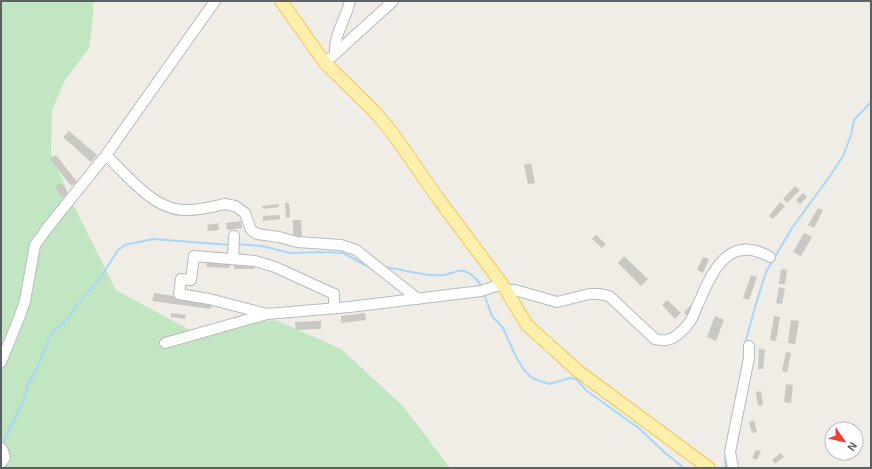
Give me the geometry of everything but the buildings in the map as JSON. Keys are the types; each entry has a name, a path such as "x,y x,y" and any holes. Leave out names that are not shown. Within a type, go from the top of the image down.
{"main road":[{"path":"281,1 325,63 374,111 391,131 440,201 504,287 527,325 569,364 709,468"}],"street":[{"path":"1,362 25,301 35,245 106,155 148,93 215,1"},
{"path":"335,53 337,33 350,1"},
{"path":"325,63 393,1"},
{"path":"106,155 147,194 163,206 181,210 191,210 225,204 230,205 245,213 251,230 256,234 279,237 297,242 340,245 348,247 360,254 418,299"},
{"path":"234,241 234,259"},
{"path":"166,343 267,314 418,299 504,287 557,302 589,294 609,296 655,339 662,341 668,340 683,330 690,322 714,270 728,256 737,250 746,249 760,251 770,257"},
{"path":"267,314 209,298 179,294 181,279 192,280 194,256 255,261 275,267 334,294 334,308"},
{"path":"733,468 730,452 749,358 749,346"},
{"path":"1,448 5,458 1,463"}],"green space":[{"path":"1,1 93,1 93,16 89,48 64,82 52,110 51,153 72,202 116,290 190,330 276,320 341,349 403,406 450,468 1,468"}],"waterway":[{"path":"745,344 766,272 792,228 843,156 851,135 854,120 871,102"},
{"path":"3,442 22,404 28,385 41,360 49,338 99,280 118,250 125,245 153,239 230,245"},
{"path":"236,244 262,246 290,253 343,253 369,266"},
{"path":"384,267 421,274 436,275 446,275 458,271 464,271 473,276 483,288"},
{"path":"484,294 492,316 503,328 516,357 524,370 532,378 549,384 570,378 576,379 587,391 640,429 664,452 684,468"},
{"path":"726,455 726,468"}]}
